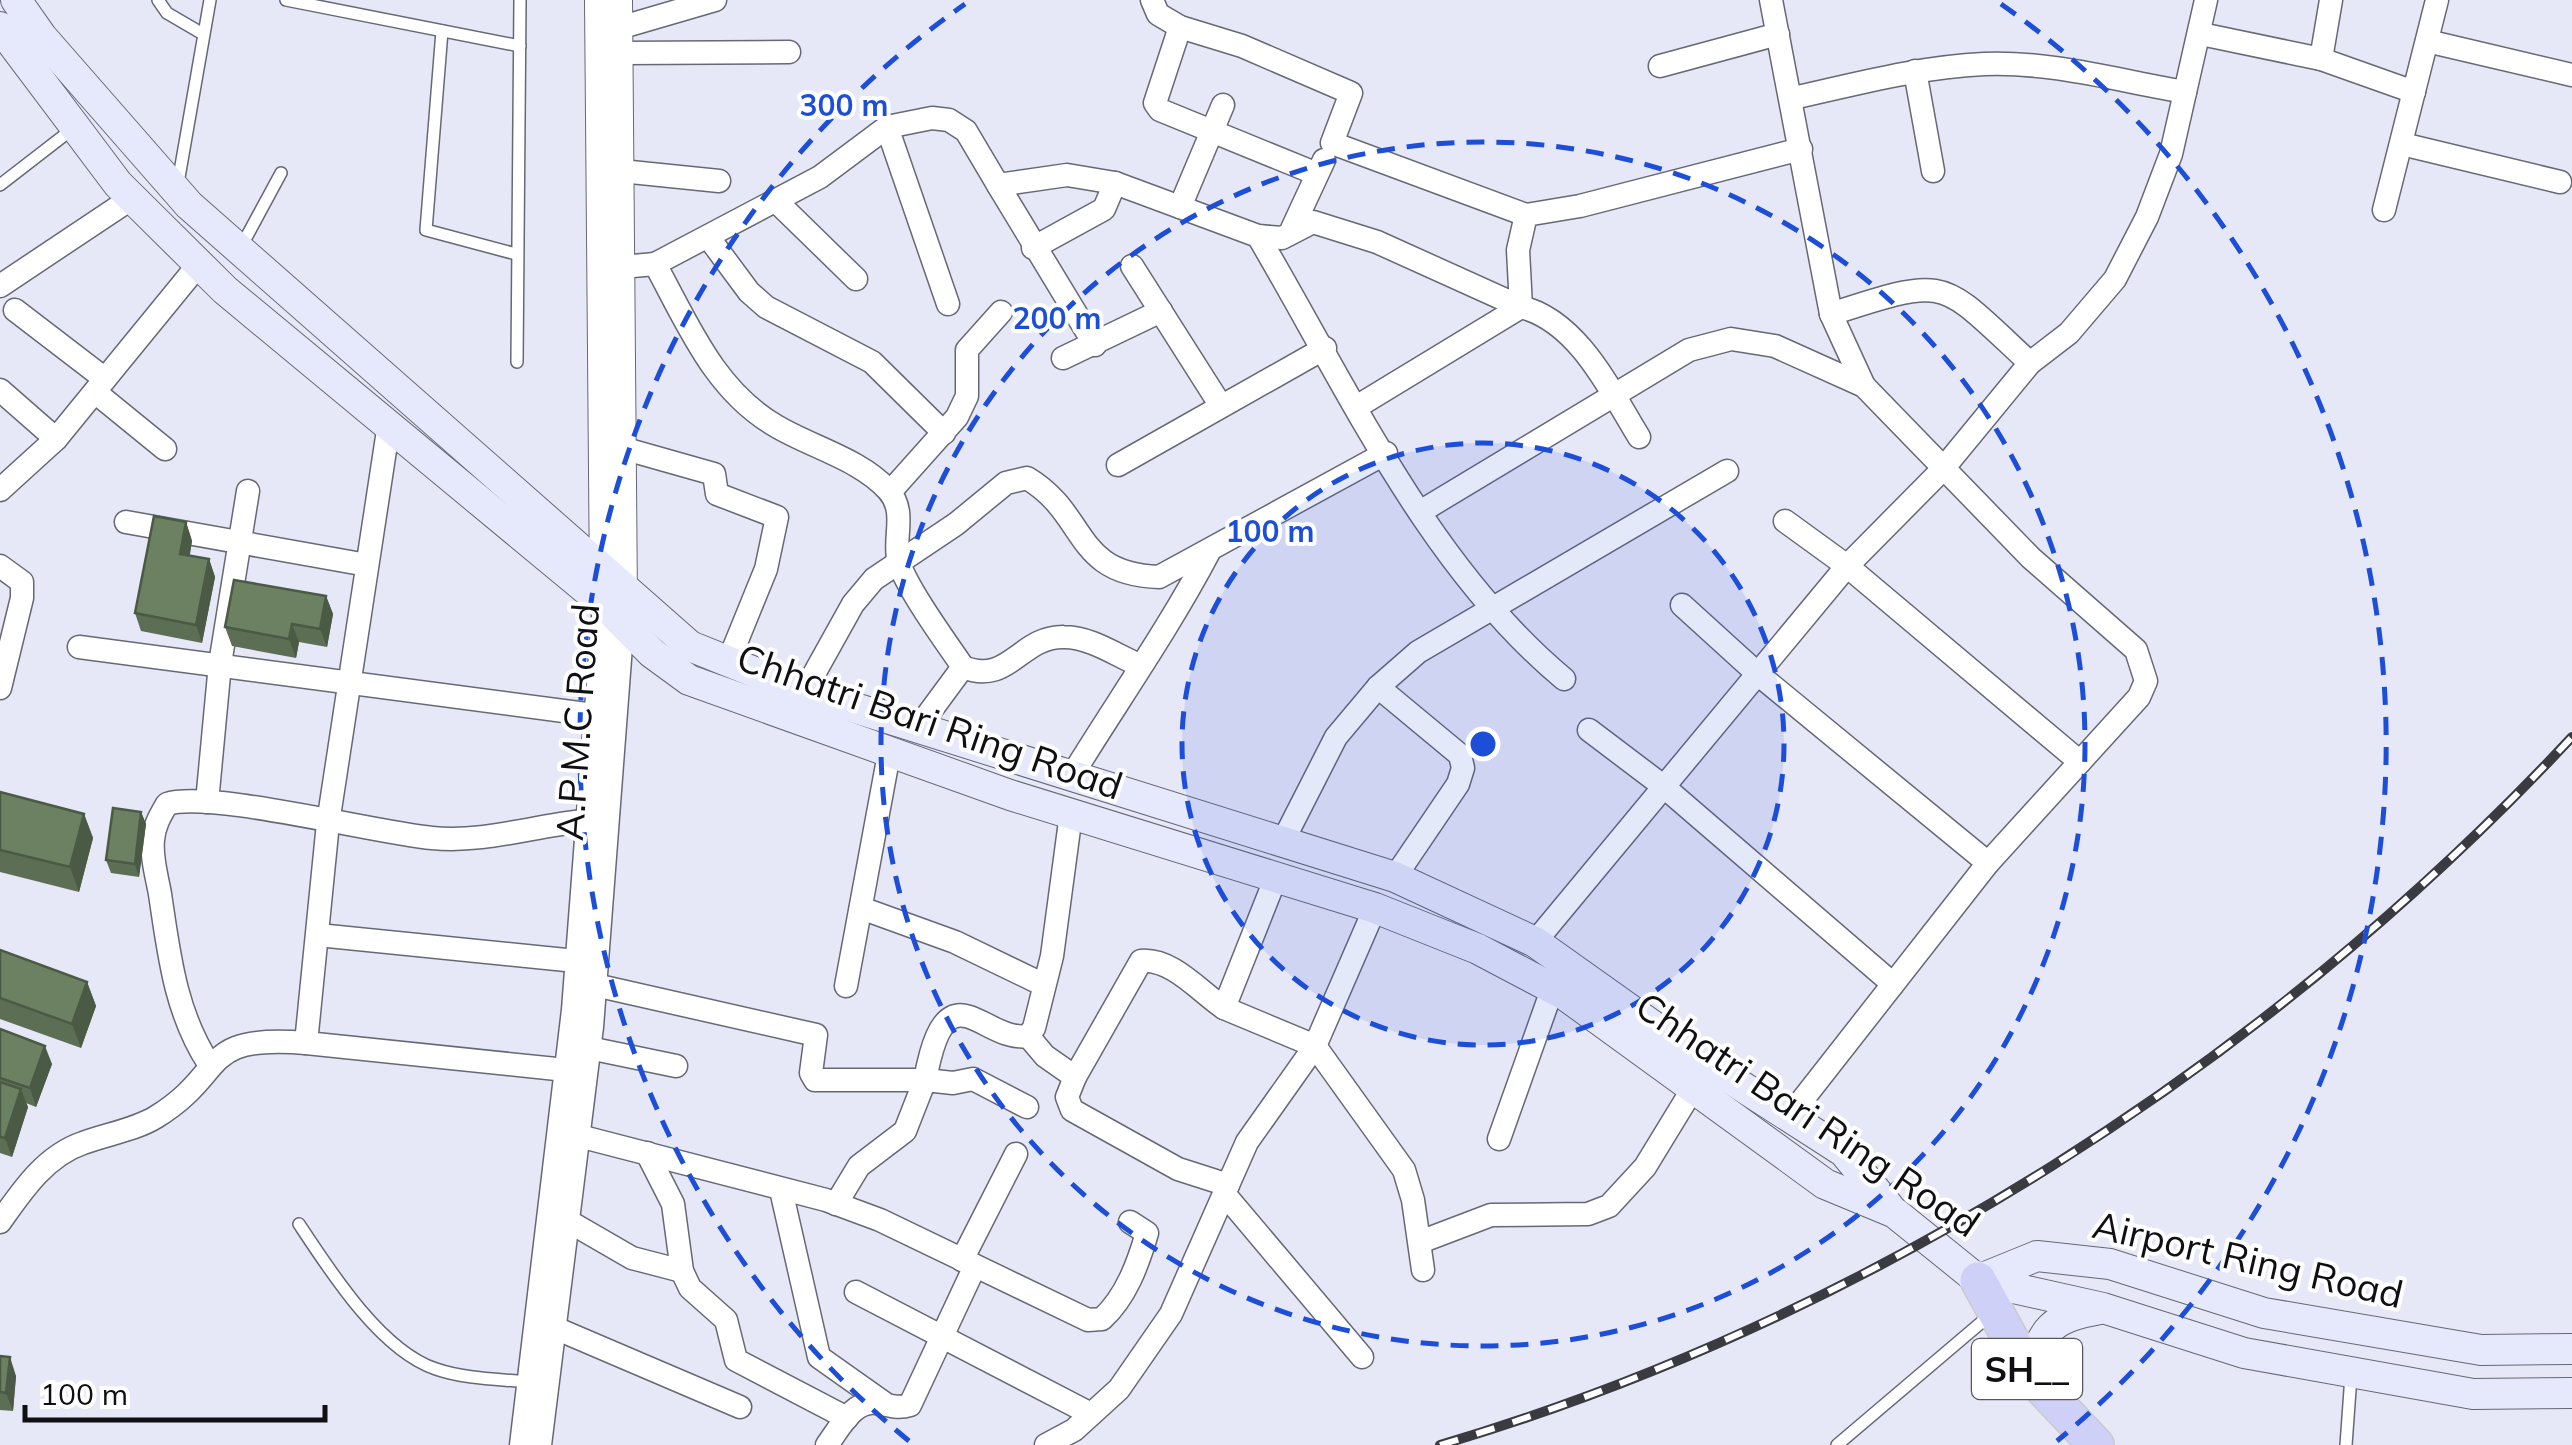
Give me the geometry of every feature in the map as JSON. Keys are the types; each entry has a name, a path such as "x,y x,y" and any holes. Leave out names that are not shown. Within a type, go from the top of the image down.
{"main road":[{"path":"16,0 42,36 176,191 614,596 690,646 804,692 1395,877 1535,942 1844,1152 1894,1214"},
{"name":"Chhatri Bari Ring Road","path":"0,27 132,198 199,264 389,424 614,596 652,653 688,680 889,754 1375,908 1478,949 1552,987 1824,1184 1894,1214 1978,1280"},
{"name":"Airport Ring Road","path":"1978,1280 2037,1256 2110,1264 2264,1313 2481,1350 2572,1349"},
{"path":"1978,1280 2103,1308 2244,1353 2473,1394 2572,1393"},
{"name":"SH__","path":"1978,1280 2031,1376 2096,1445"},
{"path":"2031,1376 2038,1346 2054,1322 2103,1308"}],"street":[{"name":"A.P.M.C Road","path":"520,1445 566,1070 594,715 614,596 599,0"},
{"path":"619,27 715,0"},
{"path":"998,185 1067,175 1115,183 1258,236 1282,238 1292,229 1352,92 1242,46 1180,27 1158,14 1152,0"},
{"path":"1771,0 1793,98 1831,314 1864,386 2031,558 2136,650 2146,681 2140,697 1988,863 1789,1117"},
{"path":"1535,942 1847,566 1942,470 2030,363 2069,333 2115,279 2147,216 2171,154 2206,0"},
{"path":"2320,58 2331,0"},
{"path":"2384,210 2437,0"},
{"name":"A.P.M.C Road","path":"540,1445 595,985 622,448 619,27"},
{"path":"619,27 789,52"},
{"path":"1180,27 1155,103 1168,114 1318,174"},
{"path":"1660,66 1778,34"},
{"path":"2200,34 2320,58 2414,92"},
{"path":"2427,41 2572,75"},
{"path":"1793,98 1915,71 1988,64 2040,68 2185,92"},
{"path":"1915,71 1933,171"},
{"path":"1180,207 1223,105"},
{"path":"622,268 655,264 777,202 820,177 887,127 932,118 949,120 966,131 1033,248 1095,345"},
{"path":"887,127 948,304"},
{"path":"1332,143 1526,215 1580,206 1801,148"},
{"path":"2402,144 2560,182"},
{"path":"621,170 719,180"},
{"path":"1033,248 1104,209 1115,183"},
{"path":"0,286 132,198"},
{"path":"777,202 856,280"},
{"path":"1521,307 1518,250 1526,215"},
{"path":"1292,229 1313,222 1377,242 1521,307 1544,312 1562,326 1639,437"},
{"path":"1258,236 1458,571 1518,641 1564,679"},
{"path":"709,238 766,307 872,362 944,433"},
{"path":"0,490 56,439 199,264"},
{"path":"655,264 712,367 737,399 774,425 860,469 890,492 900,520 898,562 963,667 980,674 996,672 1031,646 1062,636 1087,641 1139,665"},
{"path":"1132,266 1221,406"},
{"path":"1831,314 1913,288 1935,287 1962,300 2030,363"},
{"path":"1358,406 1521,307"},
{"path":"15,310 165,449"},
{"path":"1064,358 1160,310"},
{"path":"890,492 944,433 967,396 967,350 976,334 1001,312"},
{"path":"1420,512 1689,350 1731,339 1775,346 1864,386"},
{"path":"1118,465 1324,348"},
{"path":"0,390 56,439"},
{"path":"306,1043 328,822 389,424"},
{"path":"622,448 714,474 717,494 777,517 766,569 729,660"},
{"path":"804,692 852,604 874,578 1006,484 1027,478 1050,492 1092,555 1109,568 1130,576 1159,577 1386,453"},
{"path":"1284,842 1336,737 1378,687 1418,652 1727,472"},
{"path":"206,802 220,664 248,492"},
{"path":"126,522 367,564"},
{"path":"1785,522 1847,566 2080,762"},
{"path":"1071,777 1139,665 1168,626 1208,552"},
{"path":"0,566 22,582 22,598 0,688"},
{"path":"1682,606 1759,676 1988,863"},
{"path":"79,647 594,715"},
{"path":"918,728 963,667"},
{"path":"1378,687 1460,755 1463,768 1458,784 1395,877"},
{"path":"1589,730 1663,786 1893,984"},
{"path":"846,986 889,754"},
{"path":"209,1064 193,1039 178,1000 152,843 156,822 166,804 206,802 433,838 489,840 541,825 584,820"},
{"path":"1028,1036 1044,986 1072,814"},
{"path":"1224,1008 1276,877"},
{"path":"861,908 955,942 1044,986"},
{"path":"1046,1445 1091,1414 1118,1389 1172,1314 1248,1142 1315,1046 1375,908"},
{"path":"318,935 576,961"},
{"path":"1362,1357 1227,1191 1072,1110 1068,1097 1075,1078 1142,961 1151,960 1178,972 1224,1008 1315,1046 1404,1170 1424,1270"},
{"path":"595,985 816,1035 811,1073 815,1080 953,1083 974,1079 1027,1107"},
{"path":"1499,1139 1552,987"},
{"path":"836,1204 860,1166 905,1131 946,1024 955,1015 968,1014 1018,1038 1028,1036"},
{"path":"1028,1036 1045,1056 1075,1078"},
{"path":"0,1222 32,1177 77,1144 154,1119 184,1096 209,1064 241,1043 306,1043 566,1070"},
{"path":"590,1048 676,1066"},
{"path":"1420,1242 1490,1215 1588,1214 1609,1206 1644,1167 1692,1090"},
{"path":"578,1136 836,1204 880,1220 1088,1320 1102,1319 1137,1268 1148,1233 1130,1222"},
{"path":"647,1153 674,1204 682,1271 690,1288 726,1320 736,1360 847,1418"},
{"path":"827,1445 847,1418 869,1402 910,1405 946,1336 968,1263 1016,1154"},
{"path":"781,1190 818,1357 886,1405"},
{"path":"568,1221 632,1258 682,1271"},
{"path":"856,1292 1091,1414"},
{"path":"554,1328 740,1408"}],"lane":[{"path":"158,0 167,12 203,34"},
{"path":"176,191 210,0"},
{"path":"286,0 520,46"},
{"path":"517,362 520,0"},
{"path":"442,31 426,230 516,254"},
{"path":"0,185 75,128"},
{"path":"239,250 282,173"},
{"path":"299,1224 365,1312 410,1357 455,1374 528,1382"},
{"path":"1837,1445 1995,1311"},
{"path":"2346,1445 2352,1372"}],"building":[{"path":"154,516 186,522 180,554 209,559 196,625 135,613"},
{"path":"234,580 326,596 320,629 292,624 289,639 225,627"},
{"path":"0,792 84,814 70,867 0,850"},
{"path":"113,808 141,812 135,864 106,860"},
{"path":"0,950 87,982 72,1024 0,998"},
{"path":"0,1029 45,1046 30,1088 0,1078"},
{"path":"0,1082 21,1089 5,1138 0,1137"},
{"path":"0,1356 10,1357 6,1393 0,1392"}],"railway":[{"path":"1440,1445 1599,1391 1755,1327 1906,1251 2052,1166 2193,1071 2327,967 2453,856 2572,737"}]}
